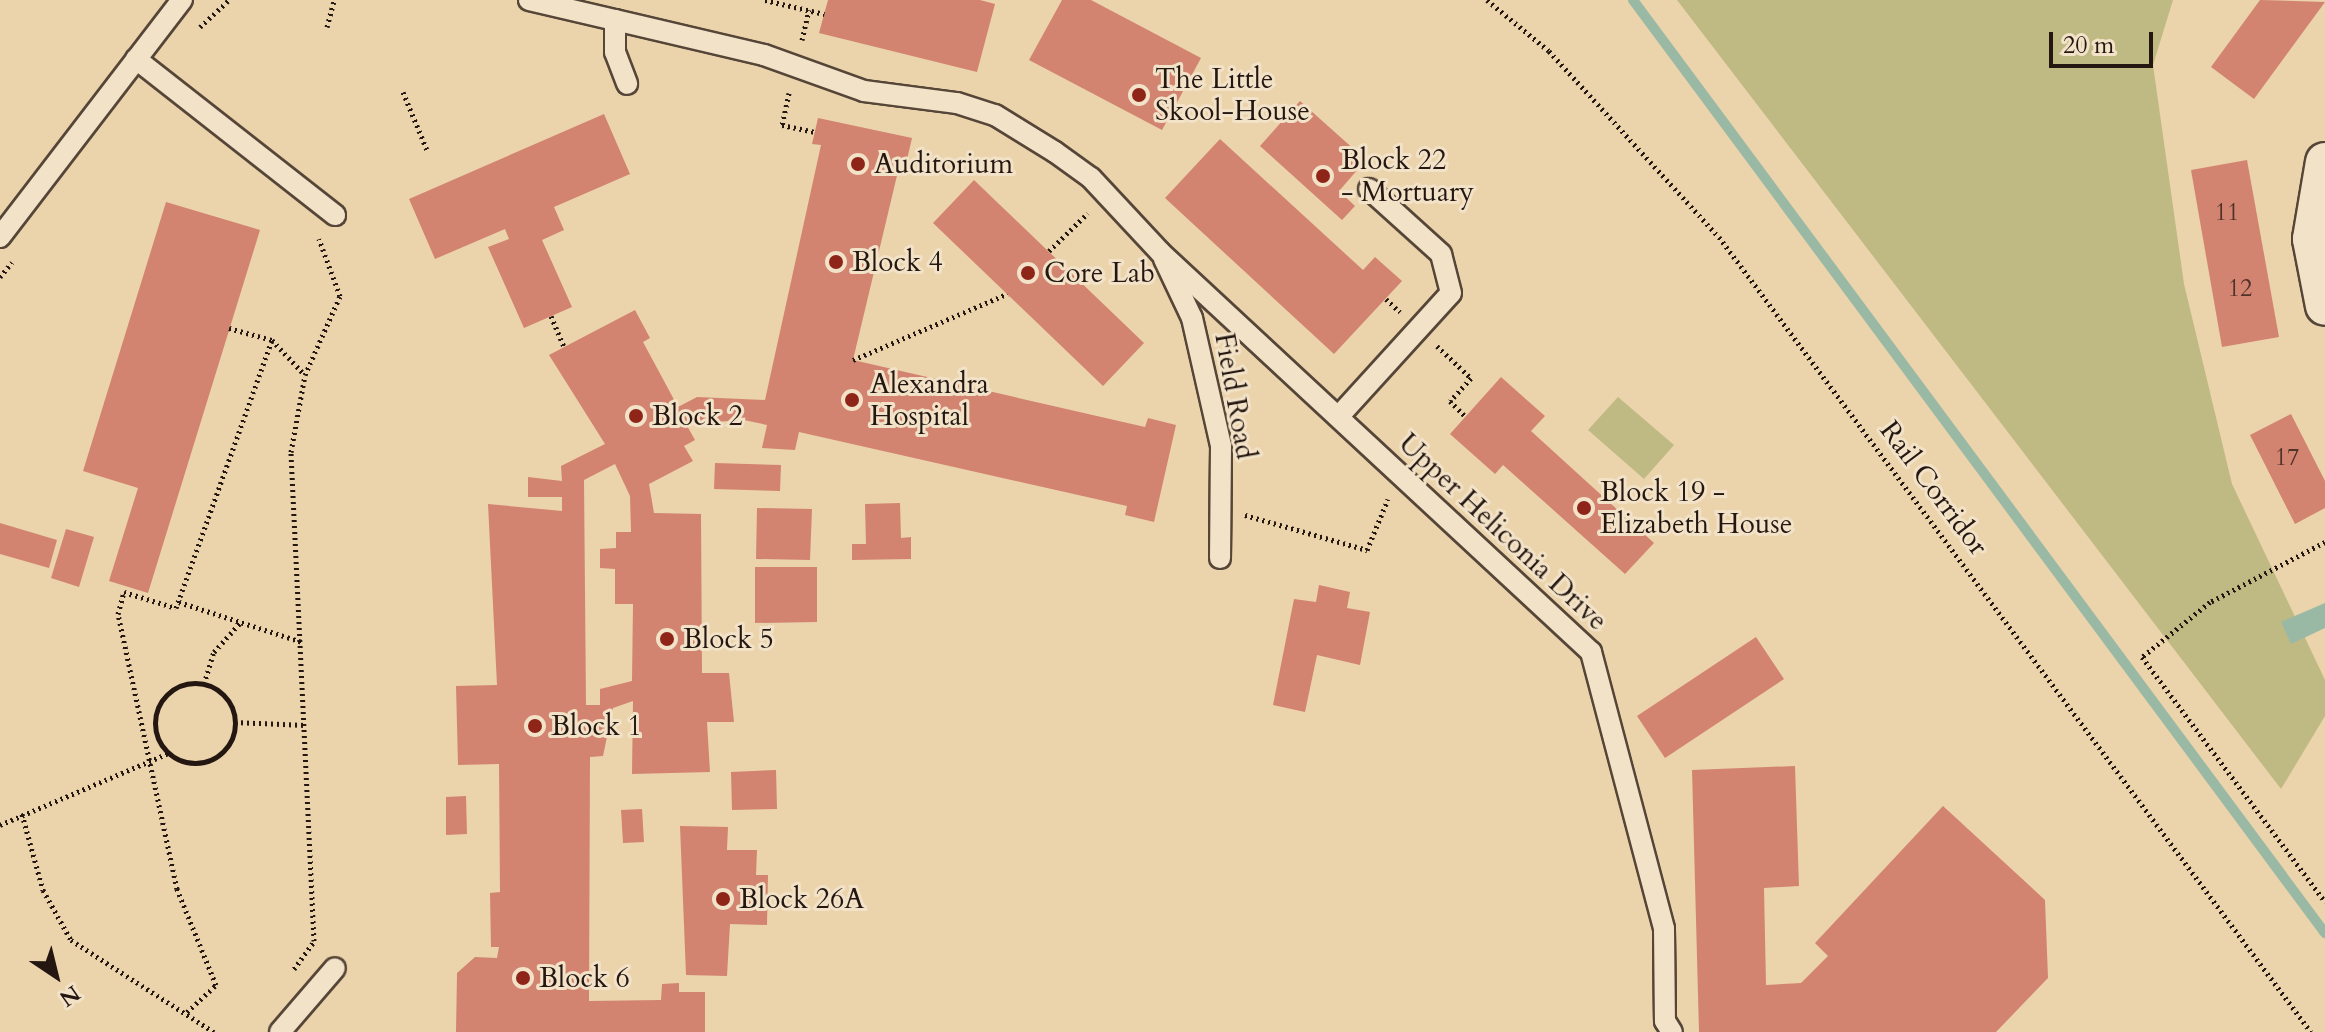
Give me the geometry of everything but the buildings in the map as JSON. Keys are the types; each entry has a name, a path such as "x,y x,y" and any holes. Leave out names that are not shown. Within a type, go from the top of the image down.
{"street":[{"path":"2325,162 2312,239 2325,306"}],"lane":[{"path":"0,237 182,0"},
{"path":"529,0 764,55 864,91 995,115 1107,194 1160,252"},
{"path":"615,20 615,52 627,84"},
{"path":"136,59 335,215"},
{"path":"1339,416 1421,331 1451,293 1451,276 1441,254 1369,189"},
{"name":"Upper Heliconia Drive","path":"1160,252 1591,652 1600,670 1664,929 1665,1021 1672,1032"},
{"name":"Field Road","path":"1160,252 1192,318 1221,446 1220,558"},
{"path":"280,1032 335,968"}],"path":[{"path":"193,34 229,0"},
{"path":"327,27 334,0"},
{"path":"765,0 824,14"},
{"name":"Rail Corridor","path":"1487,0 1549,51 1719,237 2311,1032"},
{"path":"403,92 427,150"},
{"path":"1049,251 1107,194"},
{"path":"853,360 1007,294"},
{"path":"285,984 314,941 291,452 305,375 340,296"},
{"path":"1397,309 1407,298"},
{"path":"1386,299 1471,378 1450,401 1466,417"},
{"path":"551,316 564,347"},
{"path":"229,328 272,340 305,375"},
{"path":"187,1012 216,985 177,889 145,763 118,614 124,592 176,608 272,340"},
{"path":"1221,508 1367,550 1398,472"},
{"path":"2325,542 2210,602 2142,657 2325,902"},
{"path":"179,602 302,642"},
{"path":"204,684 214,652 241,622"},
{"path":"204,684 226,697 235,722 218,756 193,762 169,753 156,731 159,705 178,687 204,684"},
{"path":"235,722 305,725"},
{"path":"0,825 169,753"},
{"path":"22,814 43,890 71,940 214,1032"}],"shaded area":[{"path":"1677,0 2173,0 2153,65 2184,284 2232,484 2325,680 2325,716 2281,789"},
{"path":"1618,397 1674,445 1644,479 1588,430"},
{"path":"2325,603 2325,628 2291,644 2281,622"}],"waterway":[{"path":"1633,0 2325,933"}],"place":[{"name":"The Little Skool-House","path":"1139,95"},
{"name":"Auditorium","path":"858,164"},
{"name":"Block 22 - Mortuary","path":"1323,176"},
{"name":"Block 4","path":"836,262"},
{"name":"Core Lab","path":"1028,273"},
{"name":"Alexandra Hospital","path":"852,400"},
{"name":"Block 2","path":"636,416"},
{"name":"Block 19 - Elizabeth House","path":"1584,508"},
{"name":"Block 5","path":"667,639"},
{"name":"Block 1","path":"535,726"},
{"name":"Block 26A","path":"723,899"},
{"name":"Block 6","path":"523,978"}]}
